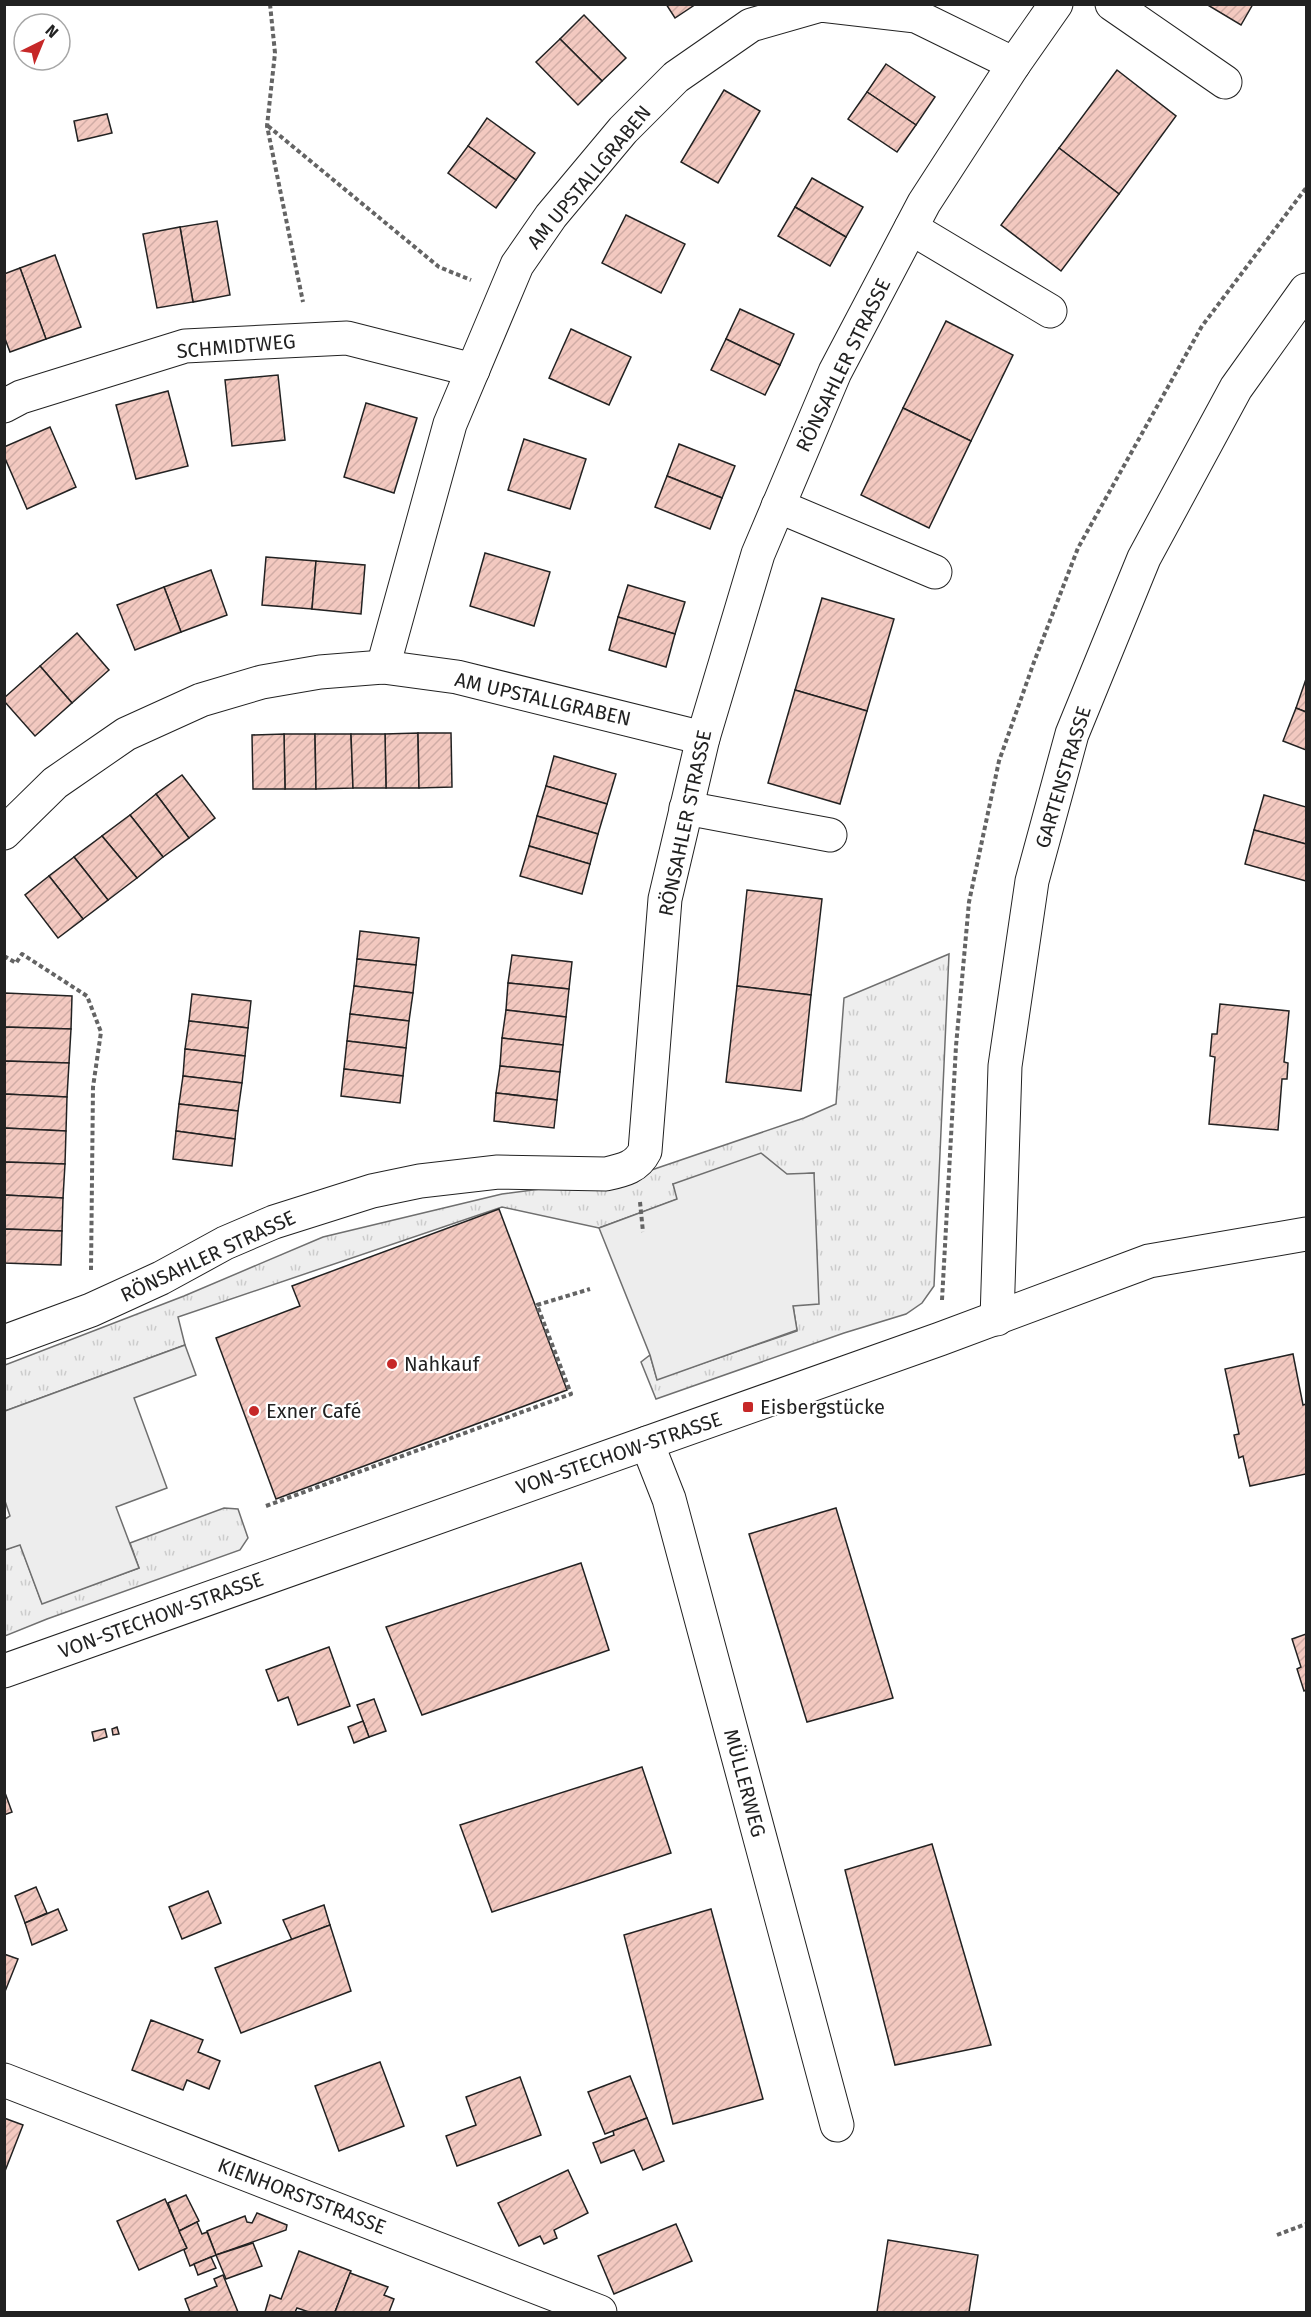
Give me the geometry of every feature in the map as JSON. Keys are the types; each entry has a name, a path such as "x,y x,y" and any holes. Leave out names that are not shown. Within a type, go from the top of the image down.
{"street":[{"name":"RÖNSAHLER STRASSE","path":"4,1342 91,1310 161,1278 225,1244 274,1222 322,1205 420,1180 498,1172 606,1174 624,1170 639,1163 645,1151 665,898 703,738 758,554 835,372 924,203 1014,64 1056,4"},
{"path":"1112,4 1225,82"},
{"name":"AM UPSTALLGRABEN","path":"383,667 450,424 517,265 550,216 623,130 676,77 751,25 821,5 916,16 1014,64"},
{"path":"911,228 1050,311"},
{"name":"GARTENSTRASSE","path":"997,1319 1005,1066 1032,882 1072,734 1144,558 1236,388 1306,290"},
{"name":"SCHMIDTWEG","path":"4,406 21,397 185,346 346,338 473,370"},
{"path":"778,506 935,572"},
{"name":"AM UPSTALLGRABEN","path":"4,833 55,783 126,734 201,700 262,682 320,672 383,667 457,677 703,738"},
{"path":"686,808 830,836"},
{"name":"VON-STECHOW-STRASSE","path":"4,1671 997,1319 1149,1261 1306,1234"},
{"name":"MÜLLERWEG","path":"647,1443 669,1500 837,2125"},
{"name":"KIENHORSTSTRASSE","path":"4,2080 600,2313"}],"path":[{"path":"270,4 275,53 267,126 310,340"},
{"path":"267,126 439,267 505,294"},
{"path":"4,956 16,963 22,954 87,996 101,1032 93,1087 91,1310"},
{"path":"266,1506 570,1394 537,1305 590,1289"},
{"path":"1277,2235 1306,2224"}],"green space":[{"path":"949,954 934,1286 922,1303 906,1314 844,1333 656,1399 641,1362 650,1355 657,1379 797,1331 793,1305 814,1173 673,1184 678,1199 599,1228 502,1207 178,1317 185,1345 5,1411 5,1365 184,1296 323,1237 502,1194 631,1177 804,1118 836,1104 844,998"},
{"path":"224,1508 238,1509 248,1538 240,1550 5,1636 5,1550 20,1544 42,1603 139,1568 130,1543"}],"shaded area":[{"path":"761,1153 787,1174 814,1173 819,1304 793,1306 797,1330 657,1380 650,1355 599,1228 677,1199 673,1184"},
{"path":"185,1345 196,1375 134,1398 167,1488 116,1507 139,1568 42,1604 20,1545 5,1550 5,1519 10,1516 5,1501 5,1411"}],"building":[{"path":"666,4 696,4 675,18"},
{"path":"1206,4 1253,4 1241,25"},
{"path":"584,15 626,58 602,81 560,39"},
{"path":"560,39 602,81 578,105 536,62"},
{"path":"886,64 935,97 916,125 867,92"},
{"path":"1117,70 1176,116 1119,194 1059,148"},
{"path":"724,90 760,111 718,183 681,162"},
{"path":"867,92 916,125 897,152 848,119"},
{"path":"107,114 112,133 78,141 74,121"},
{"path":"487,118 535,153 516,180 468,146"},
{"path":"468,146 516,180 496,208 448,173"},
{"path":"1059,148 1119,194 1061,271 1001,225"},
{"path":"812,178 863,207 846,237 795,207"},
{"path":"795,207 846,237 830,266 778,236"},
{"path":"626,215 685,244 661,293 602,263"},
{"path":"217,221 230,295 193,302 180,227"},
{"path":"180,227 193,302 157,308 143,234"},
{"path":"55,255 81,327 46,339 20,268"},
{"path":"20,268 46,339 10,352 4,336 4,274"},
{"path":"740,309 794,334 780,365 726,339"},
{"path":"946,321 1013,355 971,441 903,408"},
{"path":"571,329 631,357 609,405 549,378"},
{"path":"726,339 780,365 765,395 711,370"},
{"path":"278,375 285,440 232,446 225,380"},
{"path":"168,391 188,466 136,479 116,405"},
{"path":"366,403 417,418 394,493 344,477"},
{"path":"903,408 971,441 929,528 861,495"},
{"path":"50,427 76,487 27,509 4,456 4,447"},
{"path":"524,439 586,459 570,509 508,490"},
{"path":"679,444 735,466 722,498 667,476"},
{"path":"667,476 722,498 710,529 655,507"},
{"path":"485,553 550,572 534,626 470,606"},
{"path":"266,557 316,561 312,609 262,605"},
{"path":"316,561 365,565 361,614 312,609"},
{"path":"211,570 227,615 181,632 164,587"},
{"path":"628,585 685,602 675,634 618,617"},
{"path":"164,587 181,632 135,650 117,605"},
{"path":"822,598 894,619 867,711 795,690"},
{"path":"618,617 675,634 666,667 609,650"},
{"path":"77,633 109,670 72,703 40,666"},
{"path":"40,666 72,703 35,736 4,701 4,698"},
{"path":"1306,679 1306,712 1296,708"},
{"path":"795,690 867,711 840,804 768,783"},
{"path":"1296,708 1306,712 1306,750 1283,741"},
{"path":"418,733 419,788 386,788 385,734"},
{"path":"418,733 451,733 452,787 419,788"},
{"path":"284,734 315,734 316,789 285,789"},
{"path":"284,734 285,789 253,789 252,735"},
{"path":"315,734 351,734 353,788 316,789"},
{"path":"351,734 385,734 386,788 353,788"},
{"path":"554,756 616,774 607,804 546,786"},
{"path":"182,775 215,818 189,838 156,794"},
{"path":"546,786 607,804 598,834 537,816"},
{"path":"156,794 189,838 163,857 130,815"},
{"path":"1264,795 1306,807 1306,844 1254,830"},
{"path":"130,815 163,857 137,878 102,836"},
{"path":"537,816 598,834 590,864 529,846"},
{"path":"1254,830 1306,844 1306,881 1245,864"},
{"path":"102,836 137,878 108,900 74,857"},
{"path":"529,846 590,864 582,894 520,876"},
{"path":"74,857 108,900 83,919 49,876"},
{"path":"49,876 83,919 58,938 25,895"},
{"path":"747,890 822,899 811,995 737,986"},
{"path":"360,931 419,938 416,965 357,959"},
{"path":"512,955 572,962 569,989 508,983"},
{"path":"357,959 416,965 413,993 354,986"},
{"path":"508,983 569,989 566,1017 506,1010"},
{"path":"354,986 413,993 409,1021 350,1014"},
{"path":"737,986 811,995 801,1091 726,1082"},
{"path":"5,993 72,996 71,1029 4,1027"},
{"path":"192,994 251,1001 248,1028 189,1021"},
{"path":"1220,1004 1289,1011 1284,1062 1288,1063 1287,1079 1282,1079 1278,1130 1209,1124 1215,1057 1210,1056 1212,1034 1217,1034"},
{"path":"506,1010 566,1017 563,1045 502,1038"},
{"path":"350,1014 409,1021 406,1048 347,1041"},
{"path":"189,1021 248,1028 245,1056 185,1049"},
{"path":"4,1027 71,1029 69,1063 4,1061"},
{"path":"502,1038 563,1045 560,1072 500,1066"},
{"path":"347,1041 406,1048 403,1076 344,1069"},
{"path":"185,1049 245,1056 242,1083 183,1076"},
{"path":"4,1061 69,1063 67,1097 4,1094"},
{"path":"500,1066 560,1072 557,1100 496,1093"},
{"path":"344,1069 403,1076 400,1103 341,1096"},
{"path":"183,1076 242,1083 238,1111 179,1104"},
{"path":"496,1093 557,1100 554,1128 494,1121"},
{"path":"4,1094 67,1097 66,1131 4,1128"},
{"path":"179,1104 238,1111 235,1139 176,1131"},
{"path":"4,1128 66,1131 65,1164 4,1162"},
{"path":"176,1131 235,1139 232,1166 173,1159"},
{"path":"4,1162 65,1164 63,1198 4,1195"},
{"path":"4,1195 63,1198 62,1231 4,1229"},
{"name":"Nahkauf","path":"499,1209 567,1390 276,1499 216,1338 300,1306 292,1286"},
{"path":"4,1229 62,1231 61,1265 4,1263"},
{"path":"1293,1354 1303,1405 1306,1404 1306,1474 1250,1486 1243,1456 1239,1458 1234,1435 1239,1434 1225,1369"},
{"path":"836,1508 893,1698 807,1722 749,1534"},
{"path":"581,1563 609,1650 422,1715 386,1627"},
{"path":"1306,1634 1306,1690 1304,1691 1297,1669 1301,1667 1292,1639"},
{"path":"329,1647 350,1706 298,1725 288,1697 278,1701 266,1670"},
{"path":"374,1699 386,1731 369,1737 357,1705"},
{"path":"363,1721 369,1737 354,1743 348,1727"},
{"path":"117,1727 119,1734 113,1735 112,1729"},
{"path":"105,1729 107,1737 94,1741 92,1732"},
{"path":"642,1767 671,1853 492,1912 460,1825"},
{"path":"4,1790 12,1812 4,1815"},
{"path":"932,1844 991,2045 895,2065 845,1870"},
{"path":"36,1887 47,1913 25,1923 15,1896"},
{"path":"208,1891 221,1923 182,1939 169,1907"},
{"path":"324,1905 330,1925 292,1940 283,1920"},
{"path":"58,1909 67,1930 32,1945 25,1923"},
{"path":"711,1909 763,2099 673,2124 624,1935"},
{"path":"330,1925 351,1991 241,2033 215,1968"},
{"path":"4,1954 18,1959 4,1994"},
{"path":"151,2020 203,2040 198,2052 220,2061 209,2089 187,2080 183,2090 132,2070"},
{"path":"380,2062 404,2126 339,2151 315,2086"},
{"path":"630,2076 647,2118 605,2134 588,2092"},
{"path":"520,2077 541,2135 457,2166 446,2136 476,2125 466,2097"},
{"path":"4,2118 23,2125 5,2171 4,2171"},
{"path":"647,2118 664,2161 643,2170 634,2150 601,2163 593,2143 614,2135 613,2131"},
{"path":"568,2170 588,2213 554,2230 557,2238 544,2244 540,2236 519,2246 498,2203"},
{"path":"186,2195 199,2221 179,2231 168,2203"},
{"path":"165,2199 187,2248 139,2270 117,2221"},
{"path":"257,2213 287,2225 286,2230 216,2255 207,2231 245,2216 247,2222 252,2223"},
{"path":"197,2222 202,2234 207,2232 216,2255 190,2266 184,2250 187,2248 179,2231"},
{"path":"676,2224 692,2261 614,2294 598,2256"},
{"path":"888,2240 978,2255 969,2312 877,2312"},
{"path":"253,2243 262,2266 226,2279 216,2255"},
{"path":"299,2251 351,2271 335,2312 309,2312 297,2308 295,2312 265,2312 270,2295 281,2299"},
{"path":"211,2257 216,2268 198,2275 194,2264"},
{"path":"350,2273 388,2287 384,2295 394,2299 389,2312 335,2312"},
{"path":"223,2275 238,2312 190,2312 185,2299 217,2286 214,2279"}],"place":[{"name":"Nahkauf","path":"392,1364"},
{"name":"Eisbergstücke","path":"748,1407"},
{"name":"Exner Café","path":"254,1411"}]}
